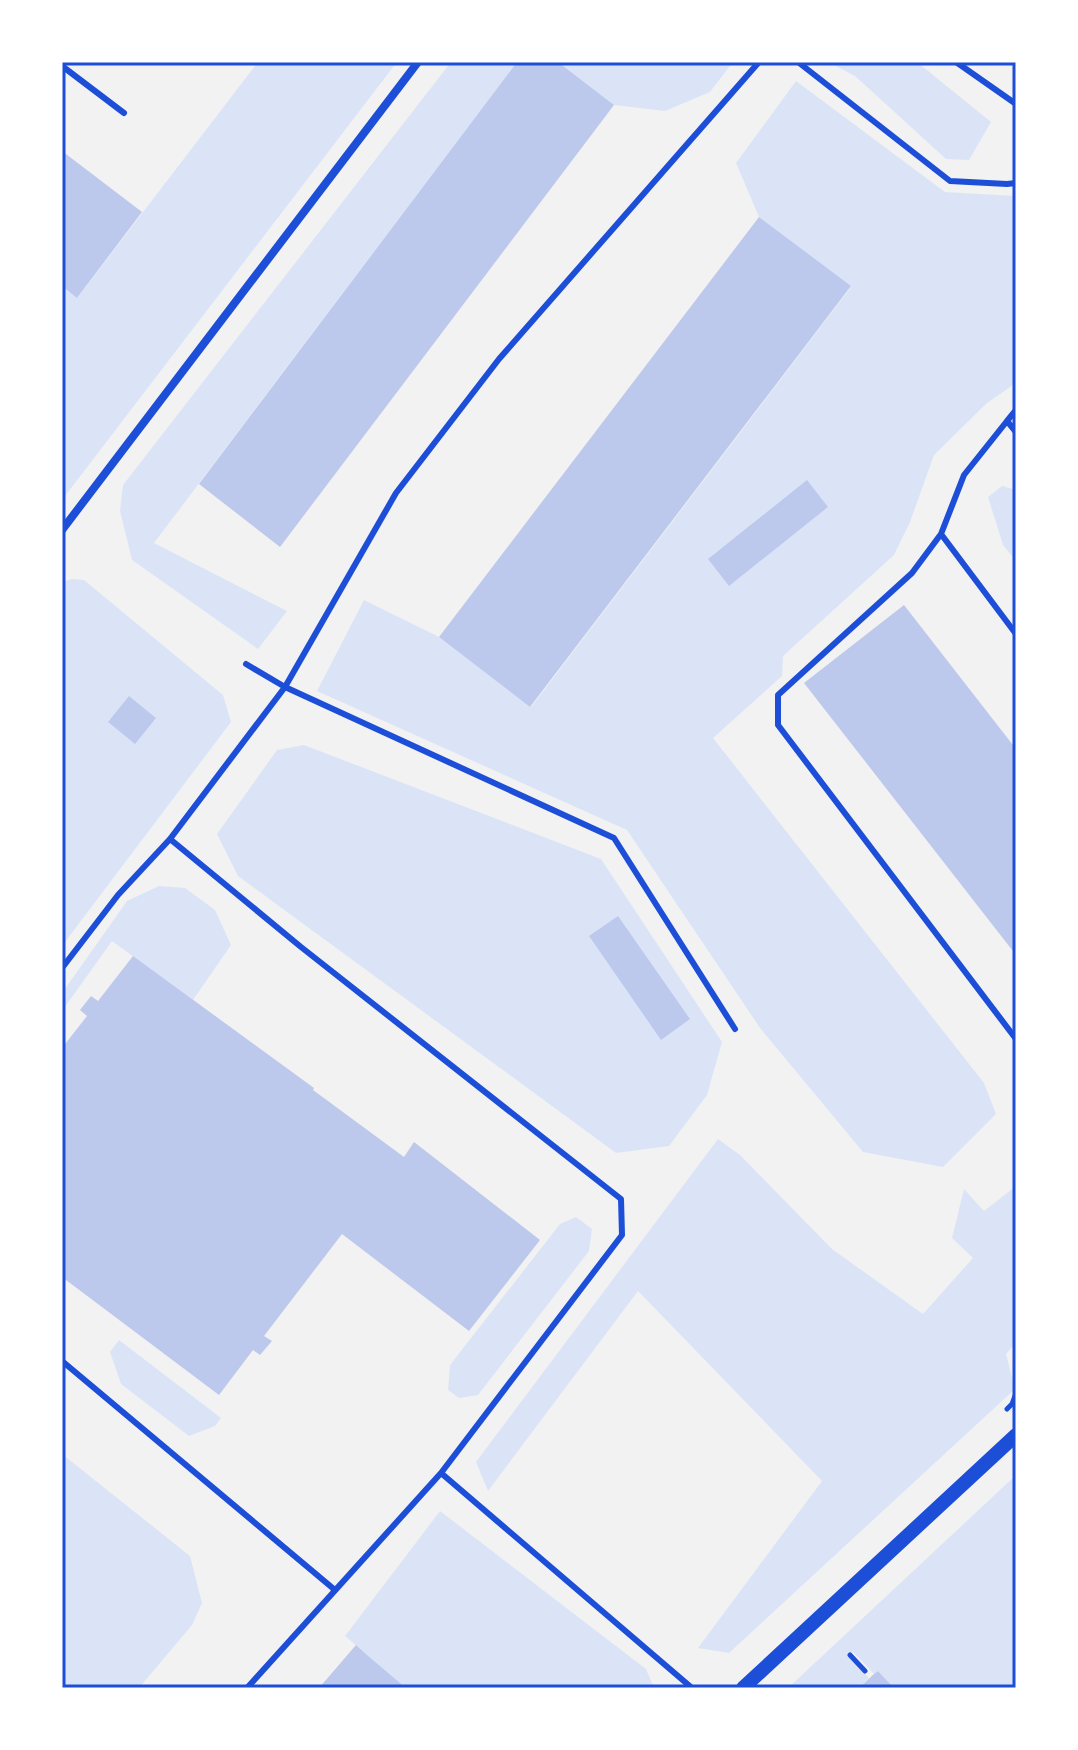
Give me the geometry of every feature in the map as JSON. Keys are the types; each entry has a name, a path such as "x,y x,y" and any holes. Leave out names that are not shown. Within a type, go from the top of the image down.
{"street":[{"path":"62,530 418,62"},
{"path":"743,1688 1016,1435"}],"lane":[{"path":"62,968 118,895 170,839 285,687 405,481 499,359 759,62"},
{"path":"798,62 950,181 1016,183"},
{"path":"956,62 1016,104"},
{"path":"62,66 124,113"},
{"path":"1016,410 964,475 941,534 912,573 778,695 778,725 1016,1039"},
{"path":"1007,421 1016,432"},
{"path":"941,534 1016,634"},
{"path":"246,664 285,687 614,838 735,1029"},
{"path":"170,839 301,947 621,1199 622,1235 441,1473 247,1688"},
{"path":"62,1361 335,1590"},
{"path":"441,1473 692,1688"}],"path":[{"path":"850,1655 865,1671"}],"shaded area":[{"path":"258,62 397,62 62,500 62,286 78,297"},
{"path":"451,62 517,62 154,543 287,611 258,649 132,560 120,511 123,485"},
{"path":"558,62 733,62 710,92 665,111 614,105"},
{"path":"828,62 917,62 991,122 969,160 946,159 855,76"},
{"path":"796,81 945,192 1016,196 1016,383 987,403 934,455 910,522 894,555 783,656 782,676 713,738 984,1083 996,1114 943,1167 863,1152 760,1028 627,830 317,691 364,600 439,637 531,707 851,287 759,217 736,163"},
{"path":"1002,486 1016,490 1016,561 1003,545 988,497"},
{"path":"84,580 223,695 231,722 62,946 62,582"},
{"path":"304,745 601,859 722,1042 707,1095 669,1146 616,1153 238,876 217,834 277,750"},
{"path":"159,886 185,888 215,910 231,945 193,1000 112,941 62,1011 62,993 127,901"},
{"path":"718,1139 740,1155 832,1249 923,1314 973,1258 952,1238 964,1189 984,1211 1016,1186 1016,1343 1006,1354 1015,1389 729,1653 698,1648 822,1481 638,1291 488,1491 476,1462"},
{"path":"576,1217 592,1229 589,1251 478,1395 459,1398 448,1390 450,1365 560,1224"},
{"path":"119,1340 221,1418 215,1426 189,1436 121,1384 110,1352"},
{"path":"62,1454 190,1556 202,1603 192,1625 139,1688 62,1688"},
{"path":"1016,1475 1016,1688 894,1688 878,1671 874,1674 853,1652 849,1657 869,1678 859,1688 788,1688"},
{"path":"440,1511 646,1669 654,1688 406,1688 345,1636"}],"building":[{"path":"517,62 558,62 614,105 280,547 199,484"},
{"path":"62,151 142,212 77,298 62,286"},
{"path":"759,217 851,286 530,707 439,637"},
{"path":"807,480 828,507 729,586 708,559"},
{"path":"904,605 1016,749 1016,955 804,683"},
{"path":"129,696 156,718 135,744 108,722"},
{"path":"618,916 690,1019 661,1040 589,936"},
{"path":"133,956 404,1157 414,1142 540,1240 469,1331 342,1234 264,1336 272,1341 260,1355 253,1350 219,1395 62,1277 62,1048 87,1016 80,1010 91,996 98,1001"},
{"path":"356,1645 366,1654 406,1688 319,1688"},
{"path":"878,1671 894,1688 859,1688 874,1674"}]}
